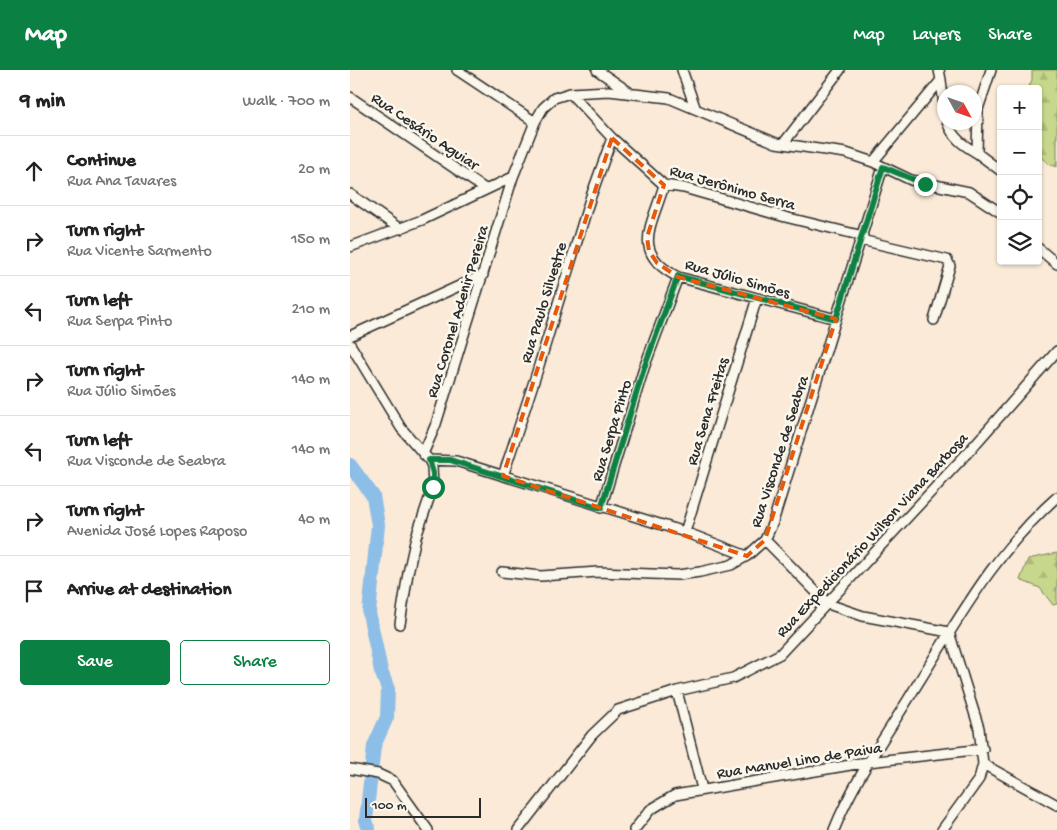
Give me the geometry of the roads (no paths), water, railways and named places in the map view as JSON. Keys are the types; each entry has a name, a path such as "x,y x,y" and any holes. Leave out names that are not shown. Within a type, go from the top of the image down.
{"street":[{"path":"458,70 535,122"},
{"path":"597,70 629,93"},
{"path":"682,70 695,107"},
{"path":"783,144 838,70"},
{"path":"939,70 942,85"},
{"path":"977,153 978,109 991,70"},
{"path":"874,162 941,80"},
{"path":"570,93 609,91 669,98 695,107 756,136 783,144 846,153 874,162 925,184 969,192 997,210"},
{"name":"Rua Coronel Adenir Pereira","path":"426,457 513,177 535,122 543,108 554,98 570,93"},
{"name":"Rua Jerônimo Serra","path":"570,93 612,138 664,185 684,188 784,217 947,260 950,266 934,320"},
{"name":"Rua Cesário Aguiar","path":"350,97 485,189"},
{"path":"951,130 962,144 997,168"},
{"name":"Rua Paulo Silvestre","path":"503,476 590,199 612,138"},
{"name":"Rua Visconde de Seabra","path":"502,572 542,576 598,572 678,575 716,569 731,564 747,556 765,540 883,167"},
{"path":"350,247 400,229 449,208 513,177"},
{"name":"Rua Júlio Simões","path":"664,185 651,222 648,237 649,251 657,263 678,276 836,319"},
{"path":"350,194 400,229"},
{"path":"1042,251 1057,264"},
{"path":"350,336 483,275"},
{"name":"Rua Serpa Pinto","path":"601,508 644,368 678,276"},
{"name":"Rua Sena Freitas","path":"686,532 757,298"},
{"path":"350,344 401,428 426,457 433,473 433,487 416,536 408,572 400,624"},
{"name":"Rua Expedicionário Wilson Viana Barbosa","path":"518,830 604,721 628,706 677,691 733,678 772,659 828,604 971,450 1057,351"},
{"path":"426,457 456,461 601,508 686,532 747,556"},
{"path":"834,830 868,762 978,586 1020,532 1057,497"},
{"path":"765,540 828,604 863,616 949,632"},
{"path":"942,830 979,779 983,764 983,749 979,728 949,632"},
{"path":"677,691 702,789"},
{"name":"Rua Manuel Lino de Paiva","path":"634,830 650,810 662,801 676,795 702,789 868,762 983,749"},
{"path":"983,764 1057,805"},
{"path":"350,769 378,774 393,781 428,830"}],"waterway":[{"path":"350,465 373,496 378,525 369,613 381,671 388,689 387,717 374,746 366,820 369,830"}]}
